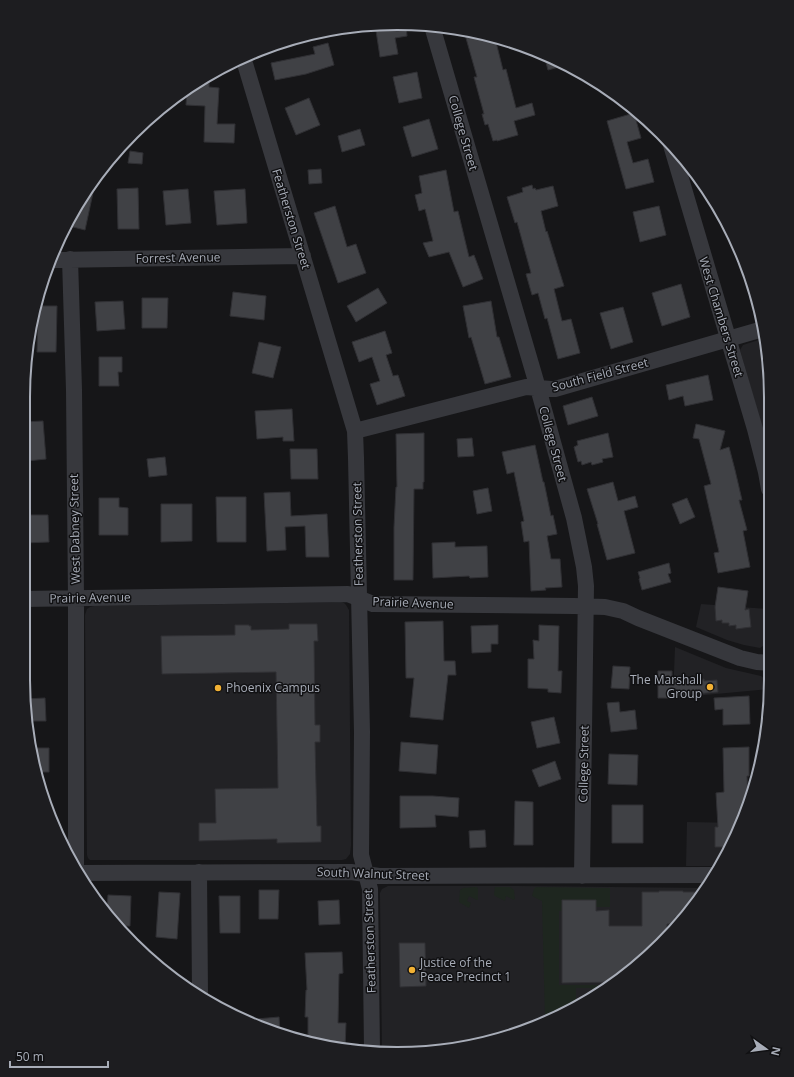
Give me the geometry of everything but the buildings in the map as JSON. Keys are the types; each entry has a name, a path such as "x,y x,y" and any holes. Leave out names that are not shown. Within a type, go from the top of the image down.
{"street":[{"name":"College Street","path":"434,32 538,388 574,518 584,567 586,606 582,876"},
{"name":"Featherston Street","path":"245,63 355,431 360,599 362,855 370,889 372,1046"},
{"name":"West Chambers Street","path":"674,157 755,429 764,466"},
{"name":"Forrest Avenue","path":"57,260 302,256"},
{"name":"West Dabney Street","path":"70,260 74,390 76,858"},
{"name":"South Field Street","path":"355,431 526,387 550,390 758,330"},
{"name":"Prairie Avenue","path":"30,599 348,594 373,604 606,607 623,611 740,658 764,663"},
{"path":"199,872 200,990"},
{"name":"South Walnut Street","path":"85,873 350,872 379,876 708,875"}],"shaded area":[{"path":"759,340 763,373 764,435 740,350 743,345"},
{"name":"Phoenix Campus","path":"341,602 346,605 349,610 351,845 350,854 346,859 90,860 87,855 85,615 87,609 94,606"},
{"path":"701,604 764,609 764,645 760,648 727,640 696,627"},
{"path":"675,647 726,668 761,676 764,678 764,690 673,698"},
{"path":"687,822 735,823 714,866 686,866"},
{"path":"388,886 699,888 657,940 620,971 580,998 515,1028 469,1040 445,1044 397,1047 382,1046 380,893 382,889"},
{"path":"477,887 478,900 469,896 467,901 471,903 469,908 459,902 460,890 463,888"},
{"path":"495,887 510,887 514,890 515,899 514,900 506,896 505,901 495,896"},
{"path":"536,887 610,888 610,907 596,907 596,900 563,900 562,911 559,911 559,985 601,985 593,990 591,990 591,988 576,988 576,1000 545,1015 542,901 532,896"}],"place":[{"name":"The Marshall Group","path":"710,687"},
{"name":"Phoenix Campus","path":"218,688"},
{"name":"Justice of the Peace Precinct 1","path":"412,970"}]}
